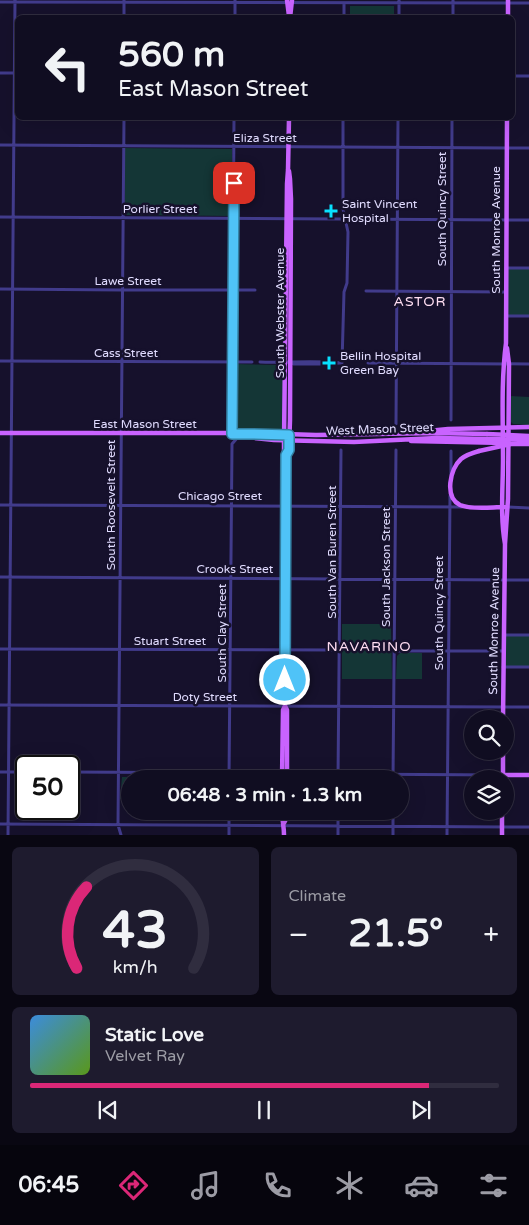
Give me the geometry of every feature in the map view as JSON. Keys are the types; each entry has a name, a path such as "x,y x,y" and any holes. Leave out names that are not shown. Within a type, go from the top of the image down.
{"main road":[{"path":"290,2 290,15"},
{"path":"508,2 508,15"},
{"name":"South Webster Avenue","path":"284,770 287,710 285,706 285,650 286,455 288,452 289,219 287,184 289,120"},
{"name":"South Monroe Avenue","path":"503,707 505,544 502,527 505,508 507,120"},
{"path":"399,437 448,429 529,427"},
{"name":"East Mason Street","path":"0,433 254,434 287,438"},
{"name":"West Mason Street","path":"232,434 240,437 267,440 287,438 368,442 436,433 529,440"},
{"name":"West Mason Street","path":"487,436 529,436"},
{"path":"399,437 420,442 505,443"},
{"path":"470,443 491,446 503,456"},
{"name":"South Monroe Avenue","path":"505,443 503,456 505,508"},
{"path":"451,480 456,465 467,455 511,444 529,444"},
{"name":"South Quincy Street","path":"450,491 451,480"},
{"path":"450,491 456,503 466,507"},
{"name":"Chicago Street","path":"466,507 505,508"},
{"path":"514,776 529,775"},
{"path":"282,820 284,835"},
{"path":"284,824 286,820"},
{"path":"502,820 502,835"}],"street":[{"path":"15,1 15,15"},
{"path":"124,1 124,15"},
{"path":"235,1 235,15"},
{"path":"0,2 508,2 529,4"},
{"path":"399,2 399,15"},
{"path":"453,2 453,15"},
{"path":"344,3 344,15"},
{"path":"0,73 15,73"},
{"path":"515,76 529,76"},
{"path":"8,835 13,145 15,97"},
{"name":"South Roosevelt Street","path":"120,835 118,825 118,772 124,120"},
{"path":"232,434 234,120"},
{"path":"260,362 330,361 341,363 344,288 347,284 348,232 343,209 343,120"},
{"path":"396,424 398,120"},
{"name":"South Quincy Street","path":"451,420 452,120"},
{"name":"Eliza Street","path":"0,145 529,148"},
{"name":"Porlier Street","path":"0,217 529,220"},
{"path":"506,268 529,268"},
{"name":"Lawe Street","path":"0,289 255,290"},
{"path":"366,291 506,292"},
{"path":"506,316 529,316"},
{"name":"Cass Street","path":"0,361 252,362"},
{"path":"368,363 529,364"},
{"name":"South Clay Street","path":"229,770 232,444 236,438 240,437"},
{"name":"South Van Buren Street","path":"338,770 341,450"},
{"name":"South Jackson Street","path":"393,770 396,450"},
{"name":"South Quincy Street","path":"451,451 451,480"},
{"name":"South Quincy Street","path":"448,835 450,491"},
{"name":"Chicago Street","path":"0,505 466,507"},
{"name":"Chicago Street","path":"505,508 529,508"},
{"name":"Crooks Street","path":"0,577 529,580"},
{"path":"504,635 529,636"},
{"name":"Stuart Street","path":"0,649 340,650"},
{"path":"394,651 503,651"},
{"path":"503,667 529,667"},
{"name":"Doty Street","path":"0,705 529,708"},
{"path":"0,772 15,772"},
{"path":"80,772 121,772"},
{"path":"409,774 464,775"},
{"path":"229,820 229,835"},
{"path":"338,820 338,835"},
{"path":"393,820 393,835"},
{"path":"0,824 284,824 529,827"}],"green space":[{"path":"350,6 394,6 394,15 350,15"},
{"path":"125,148 232,149 232,216 125,215"},
{"path":"506,268 529,268 529,316 506,316"},
{"path":"236,364 284,365 283,432 235,431"},
{"path":"510,396 529,397 529,425 513,424 511,422"},
{"path":"342,624 391,624 392,679 342,679"},
{"path":"504,635 529,635 529,667 503,667"},
{"path":"400,653 422,653 422,679 396,679 397,656"}],"place":[{"name":"Saint Vincent Hospital","path":"331,211"},
{"name":"Bellin Hospital Green Bay","path":"329,363"}],"district":[{"name":"ASTOR","path":"420,301"},
{"name":"NAVARINO","path":"369,646"}],"route":[{"path":"234,183 232,434 289,435 289,450 286,455 285,680"}]}
